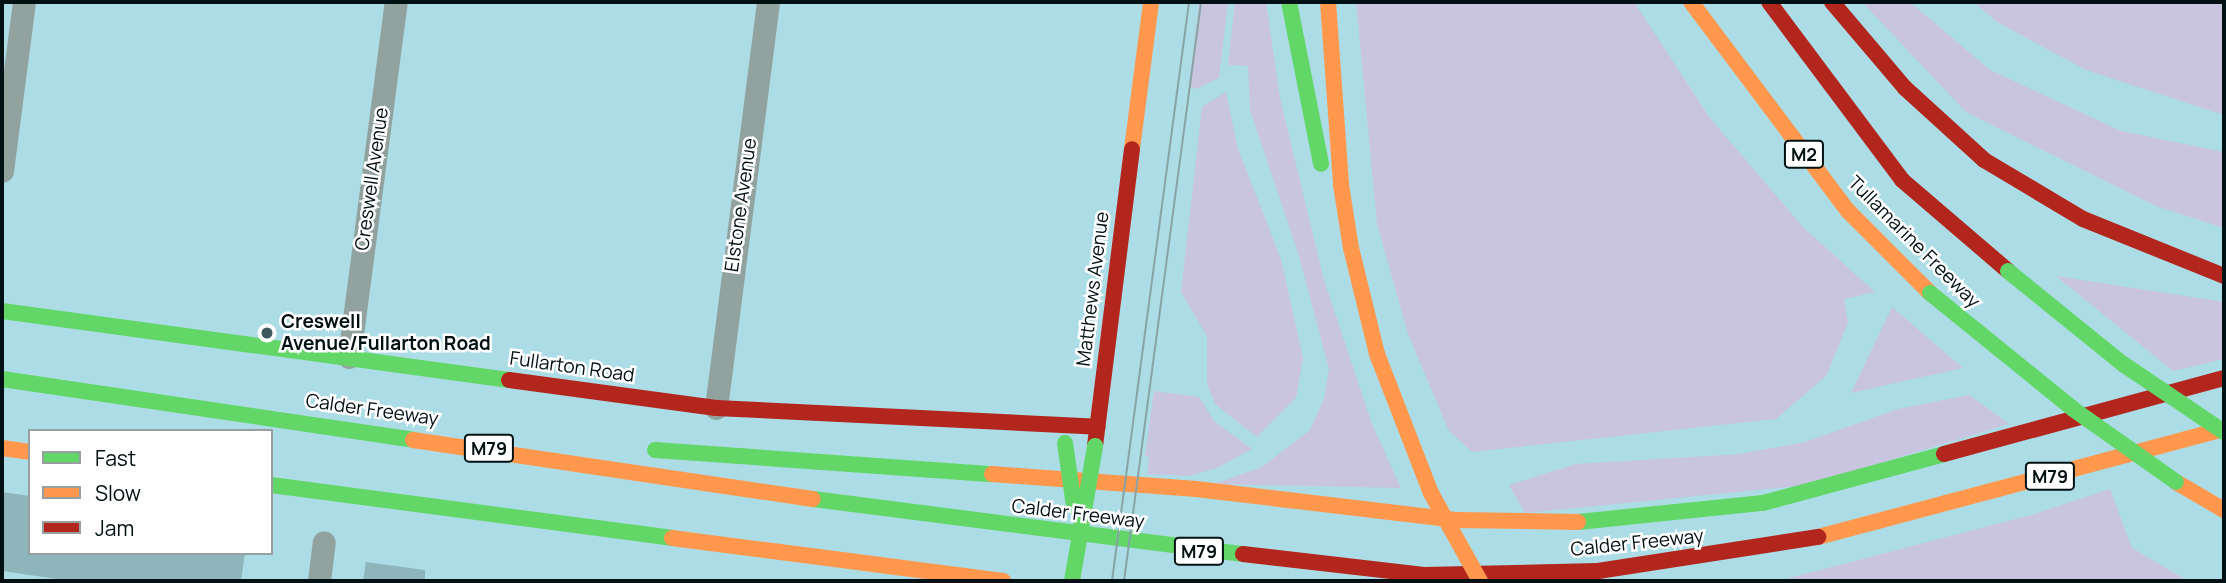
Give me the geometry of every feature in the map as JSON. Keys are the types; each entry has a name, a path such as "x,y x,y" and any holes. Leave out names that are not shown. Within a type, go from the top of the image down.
{"main road":[{"name":"Matthews Avenue","path":"1072,581 1098,427 1151,2"},
{"path":"1289,2 1315,146 1351,248"},
{"path":"1328,2 1341,184 1351,248 1377,354 1431,493 1480,581"},
{"name":"Tullamarine Freeway","path":"1691,2 1848,211 1930,293 2073,409 2176,482 2224,510"},
{"name":"Tullamarine Freeway","path":"1769,2 1902,180 2008,271 2123,364 2224,430"},
{"path":"1832,2 1905,88 1984,160 2083,219 2224,276"},
{"name":"Fullarton Road","path":"2,311 716,408 1098,427"},
{"path":"572,460 659,450 1039,476 1263,495 1455,520 1574,522 1763,503 2224,378"},
{"name":"Calder Freeway","path":"2,379 572,460 975,523 1346,569 1470,576 1598,571 1783,545 1877,525 2224,430"},
{"path":"1043,423 1058,432 1065,443 1077,545"},
{"path":"2,448 28,452"},
{"path":"273,485 1003,581"}],"street":[{"path":"2,171 24,2"},
{"name":"Creswell Avenue","path":"349,357 396,2"},
{"name":"Elstone Avenue","path":"716,408 768,2"},
{"path":"319,581 324,542"}],"shaded area":[{"path":"1199,2 1228,2 1219,78 1196,89 1189,86"},
{"path":"1235,2 1266,2 1280,98 1324,280 1372,424 1401,488 1214,484 1262,467 1310,430 1324,399 1329,369 1299,256 1250,110 1248,66 1228,65"},
{"path":"1356,2 1634,2 1710,118 1803,227 1875,292 1844,299 1848,323 1826,376 1776,419 1472,452 1449,431 1408,334 1377,224"},
{"path":"1862,2 1910,2 1990,70 2121,131 2224,152 2224,228 2156,206 1966,112"},
{"path":"1974,2 2224,2 2224,115 2086,70 1997,22"},
{"path":"1226,92 1238,149 1281,259 1303,358 1296,398 1257,437 1215,404 1207,384 1207,336 1181,292 1202,107"},
{"path":"2056,276 2224,302 2224,359 2173,371"},
{"path":"1892,307 1963,368 1851,393"},
{"path":"1154,391 1199,397 1214,421 1252,449 1217,468 1188,476 1147,474 1149,457 1145,456"},
{"path":"1969,395 2009,424 1807,485 1525,513 1509,485 1576,464 1740,454 1805,442 1898,409"},
{"path":"2110,489 2132,548 2188,581 1778,581 2031,515"}],"building":[{"path":"2,492 28,496 28,555 245,555 241,581 71,581 2,571"},
{"path":"366,562 425,570 425,581 363,581"}],"tram line":[{"path":"1112,581 1189,2"},
{"path":"1124,581 1201,2"}],"traffic: fast":[{"path":"1289,2 1321,164"},
{"path":"2008,271 2123,364 2224,432"},
{"path":"1930,293 2073,409 2176,482"},
{"path":"2,311 509,380"},
{"path":"2,379 413,440"},
{"path":"1065,443 1074,506"},
{"path":"1072,581 1095,446"},
{"path":"655,450 992,474"},
{"path":"1578,522 1763,503 1944,454"},
{"path":"273,485 672,538"},
{"path":"813,499 1243,554"}],"traffic: slow":[{"path":"1132,149 1151,2"},
{"path":"1328,2 1341,185 1351,248 1377,354 1431,493"},
{"path":"1691,2 1848,211 1930,293"},
{"path":"1818,537 2224,429"},
{"path":"413,440 813,499"},
{"path":"2,448 28,452"},
{"path":"992,474 1196,489 1455,520 1578,522"},
{"path":"2176,482 2224,510"},
{"path":"1431,493 1480,581"},
{"path":"672,538 1003,581"}],"traffic: jam":[{"path":"1769,2 1902,180 2008,271"},
{"path":"1832,2 1905,88 1984,160 2083,219 2224,276"},
{"path":"1095,446 1132,149"},
{"path":"1944,454 2224,378"},
{"path":"509,380 716,408 1098,427"},
{"path":"1243,554 1424,575 1598,571 1818,537"}],"place":[{"name":"Creswell Avenue/Fullarton Road","path":"267,333"}]}
